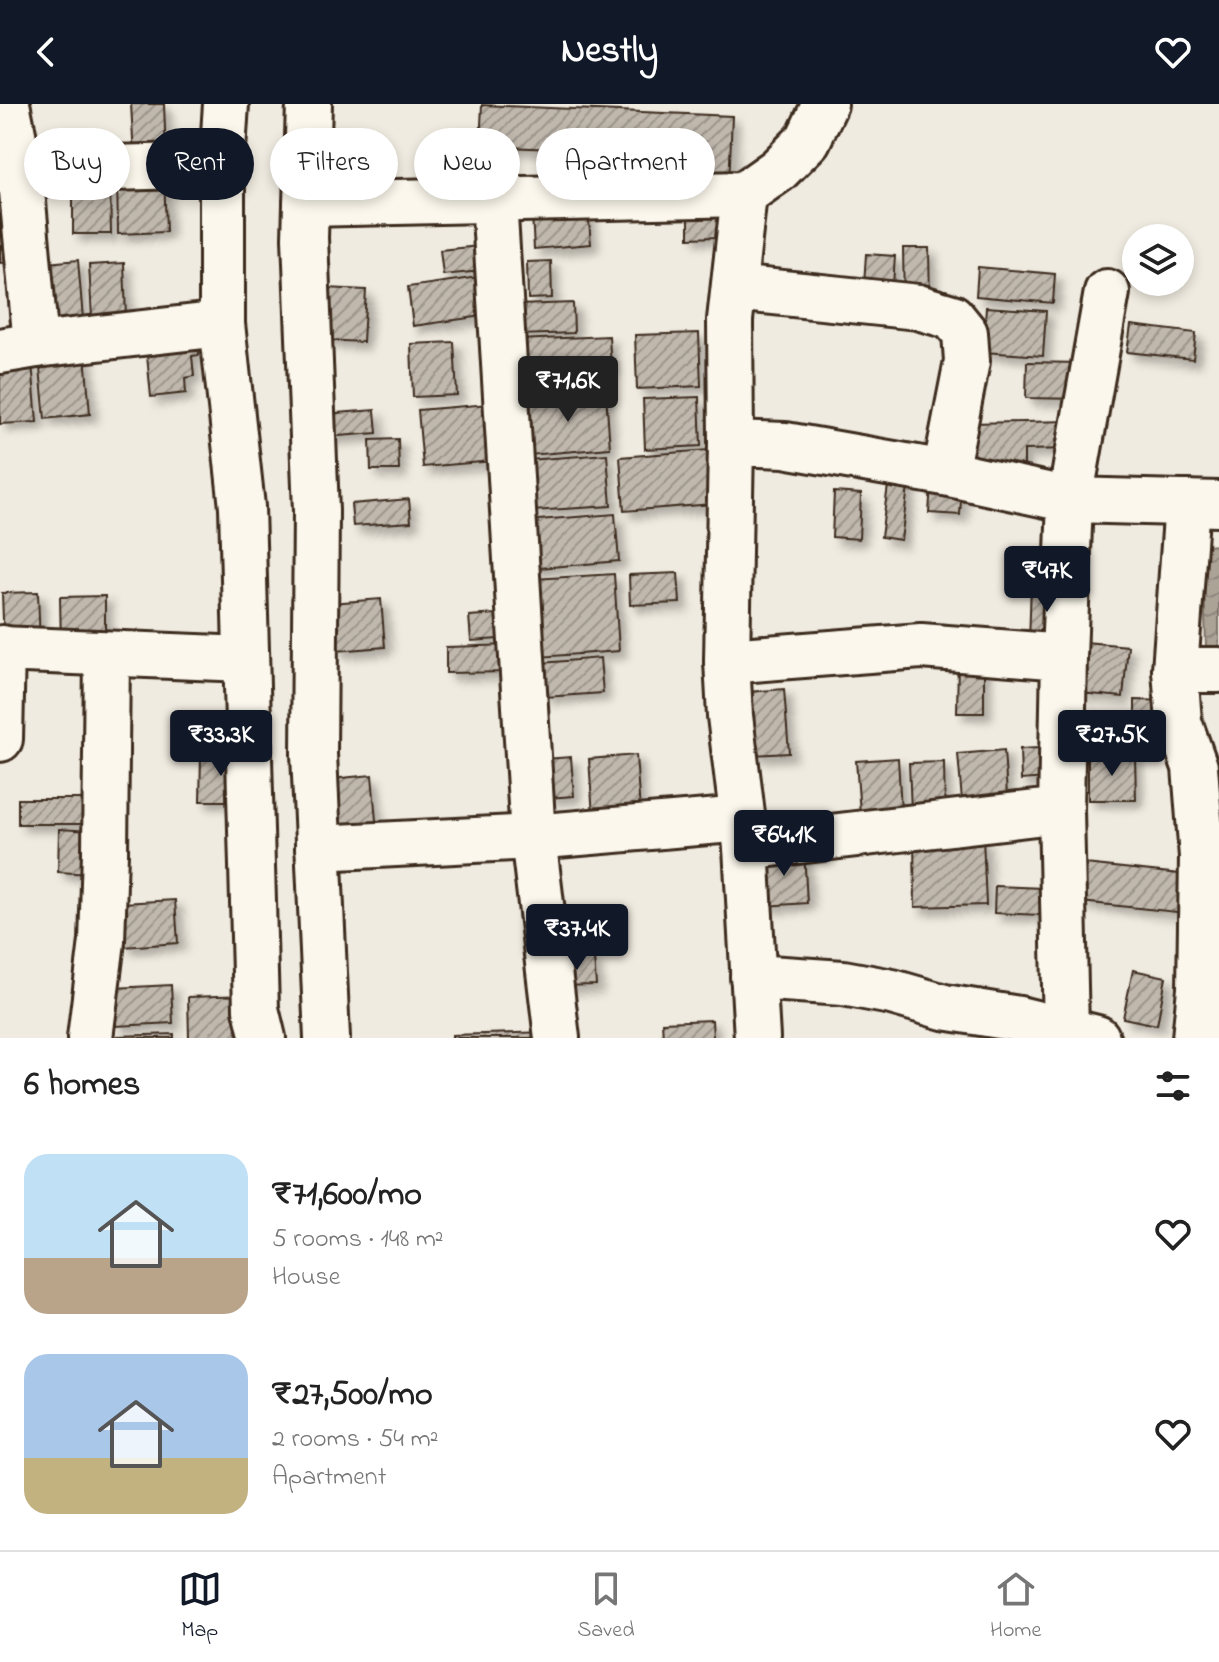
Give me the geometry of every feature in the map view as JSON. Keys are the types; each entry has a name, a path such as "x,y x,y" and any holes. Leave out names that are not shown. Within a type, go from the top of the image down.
{"street":[{"path":"7,104 18,348 222,324"},
{"path":"224,128 226,104"},
{"path":"309,104 305,238 316,511 314,754 327,1038"},
{"path":"520,199 744,194 778,170 808,140 825,104"},
{"path":"10,170 146,167"},
{"path":"744,194 730,320 727,661 730,716 744,833 757,1038"},
{"path":"222,200 222,324 242,507 256,1009 263,1038"},
{"path":"306,204 494,200 533,837 557,1038"},
{"path":"734,288 918,307 952,317 965,333 967,361 945,473"},
{"path":"753,977 843,983 1082,1034 1061,810 1064,657 1070,500 1107,292"},
{"path":"731,443 785,445 945,473 1070,500 1203,504 1175,670 1179,722 1195,767 1202,857 1200,989 1195,1038"},
{"path":"727,661 921,646 1064,657"},
{"path":"0,739 1,648 246,659"},
{"path":"90,1038 102,941 107,654"},
{"path":"1175,670 1219,670"},
{"path":"318,848 533,837 744,833 1061,810"}],"water":[{"path":"1219,545 1219,647 1206,647 1203,546"}],"building":[{"path":"131,104 164,104 165,128 146,128 146,156 134,157"},
{"path":"482,105 732,116 729,184 715,183 715,128 536,128 536,148 520,148 520,128 481,128"},
{"path":"130,174 146,174 146,200 165,200 166,232 118,234 117,200 130,200"},
{"path":"16,191 24,261 0,263 0,193"},
{"path":"73,200 110,200 111,234 73,234"},
{"path":"588,209 591,244 534,249 532,214"},
{"path":"689,209 717,209 718,237 689,238"},
{"path":"489,245 491,270 443,275 440,250"},
{"path":"903,248 929,248 930,303 904,303"},
{"path":"866,254 895,256 892,301 863,299"},
{"path":"78,260 83,319 53,322 47,263"},
{"path":"551,261 552,298 528,299 527,262"},
{"path":"124,263 126,317 92,318 89,265"},
{"path":"978,267 1055,274 1053,303 976,296"},
{"path":"493,275 497,314 413,326 408,287"},
{"path":"326,288 366,290 363,342 323,340"},
{"path":"573,303 574,333 519,335 517,305"},
{"path":"986,307 1046,311 1043,356 983,352"},
{"path":"1131,325 1196,333 1193,359 1127,352"},
{"path":"699,333 701,386 637,389 635,335"},
{"path":"609,336 611,368 520,372 518,340"},
{"path":"197,340 199,355 192,356 194,376 185,378 186,393 151,397 146,345"},
{"path":"454,342 457,395 413,397 411,344"},
{"path":"85,354 90,414 45,419 39,358"},
{"path":"32,362 37,422 0,424 0,364"},
{"path":"1027,362 1082,363 1081,399 1026,398"},
{"path":"606,394 610,448 529,455 525,401"},
{"path":"699,397 701,446 645,449 643,399"},
{"path":"501,403 505,460 423,467 418,410"},
{"path":"375,410 377,433 326,437 324,414"},
{"path":"1071,421 1072,449 1024,450 1024,466 969,468 968,423"},
{"path":"398,439 399,470 371,470 370,440"},
{"path":"708,450 713,504 624,511 620,457"},
{"path":"607,454 611,506 532,511 528,460"},
{"path":"889,478 909,480 901,540 881,537"},
{"path":"931,484 962,485 960,515 929,513"},
{"path":"834,492 861,494 859,539 832,537"},
{"path":"409,499 411,522 353,526 351,504"},
{"path":"615,514 619,561 529,569 525,521"},
{"path":"678,573 680,603 630,605 629,575"},
{"path":"614,574 619,651 539,657 534,579"},
{"path":"1031,583 1064,584 1062,645 1029,643"},
{"path":"38,592 40,645 4,646 2,593"},
{"path":"105,596 105,644 61,645 60,597"},
{"path":"381,599 385,647 336,651 331,603"},
{"path":"511,613 512,638 471,641 469,616"},
{"path":"1085,642 1128,646 1123,697 1080,693"},
{"path":"513,645 514,672 446,673 446,647"},
{"path":"600,658 603,693 545,697 542,663"},
{"path":"958,660 984,661 984,713 957,713"},
{"path":"784,689 789,753 753,755 748,692"},
{"path":"1135,700 1172,701 1171,732 1135,731"},
{"path":"1059,747 1060,777 1021,780 1020,749"},
{"path":"1004,750 1008,810 963,813 958,754"},
{"path":"201,755 242,755 242,801 200,801"},
{"path":"636,755 640,812 593,816 589,759"},
{"path":"1135,755 1136,800 1088,800 1088,756"},
{"path":"571,757 574,796 548,798 545,759"},
{"path":"898,758 901,810 860,813 856,761"},
{"path":"944,762 945,811 911,812 909,763"},
{"path":"372,775 377,832 337,836 331,779"},
{"path":"18,799 82,799 82,824 18,824"},
{"path":"59,829 92,831 91,874 58,872"},
{"path":"983,837 986,905 915,907 914,839"},
{"path":"804,850 807,903 765,906 762,852"},
{"path":"1085,864 1189,875 1186,913 1081,902"},
{"path":"995,886 1043,888 1041,915 994,913"},
{"path":"175,900 178,943 124,947 122,903"},
{"path":"594,957 596,985 560,986 559,958"},
{"path":"1133,970 1166,977 1157,1025 1123,1018"},
{"path":"171,985 173,1023 116,1026 114,988"},
{"path":"247,995 248,1038 189,1038 188,997"},
{"path":"712,1020 713,1038 663,1038 662,1022"},
{"path":"547,1032 547,1038 452,1038 452,1035"},
{"path":"174,1034 174,1038 117,1038 117,1036"}]}
